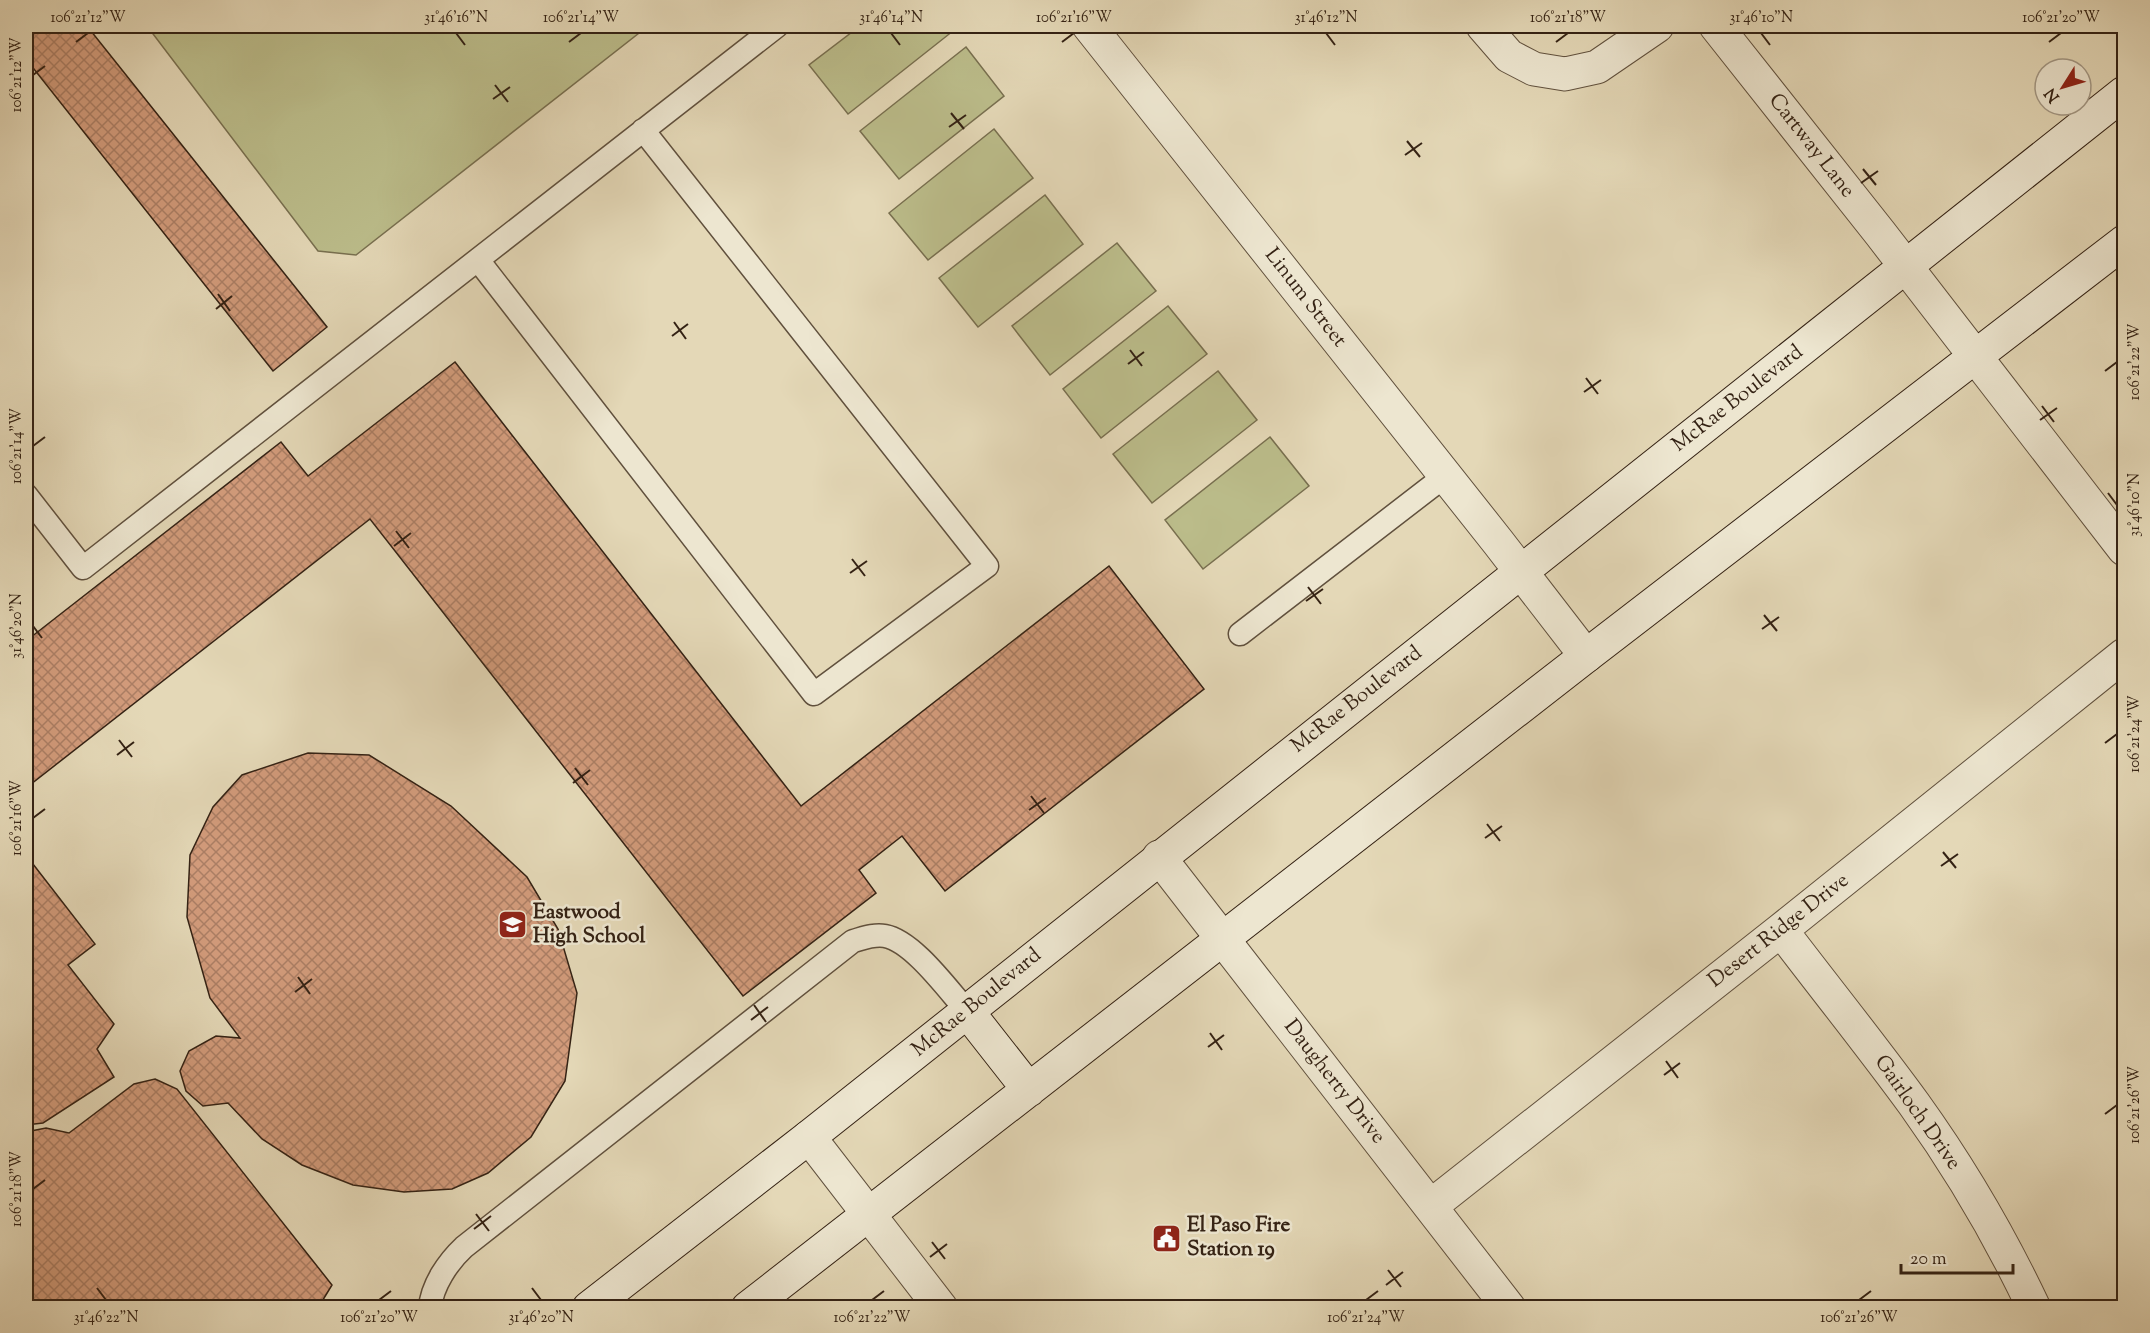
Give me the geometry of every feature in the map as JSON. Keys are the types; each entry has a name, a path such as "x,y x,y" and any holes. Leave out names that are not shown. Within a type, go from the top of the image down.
{"street":[{"name":"Linum Street","path":"1089,26 1586,656"},
{"path":"1483,26 1509,56 1534,69 1565,74 1597,67 1657,26"},
{"name":"Cartway Lane","path":"1716,26 1977,357 2124,549"},
{"name":"McRae Boulevard","path":"589,1308 809,1137 2124,93"},
{"path":"748,1308 1586,656 2124,242"},
{"name":"Desert Ridge Drive","path":"1431,1206 2124,655"},
{"name":"Daugherty Drive","path":"1159,857 1509,1308"},
{"name":"Gairloch Drive","path":"1781,930 1914,1104 1954,1163 2012,1262 2034,1308"},
{"path":"967,1011 1029,1090"},
{"path":"809,1137 941,1308"}],"lane":[{"path":"26,495 83,568 777,26"},
{"path":"478,260 814,694 987,567 643,130"},
{"path":"1240,634 1445,476"},
{"path":"430,1308 444,1269 464,1247 853,941 868,936 887,936 909,947 967,1011"}],"green space":[{"path":"147,26 648,26 356,255 318,251"},
{"path":"860,26 949,26 953,31 848,114 809,65"},
{"path":"966,47 1004,96 899,179 860,131"},
{"path":"994,129 1033,178 928,260 889,213"},
{"path":"1045,195 1083,244 978,327 939,278"},
{"path":"1117,243 1156,291 1050,375 1012,326"},
{"path":"1168,306 1207,354 1101,438 1063,389"},
{"path":"1218,371 1257,420 1152,503 1113,454"},
{"path":"1270,437 1309,486 1203,569 1165,520"}],"building":[{"path":"26,26 87,26 327,327 273,371 26,59"},
{"name":"Eastwood High School","path":"455,362 801,806 1109,566 1204,689 945,891 902,836 859,870 876,893 743,996 370,519 26,788 26,641 281,442 308,476"},
{"path":"308,753 369,755 451,806 527,877 558,929 577,993 565,1081 531,1137 488,1173 452,1189 404,1192 353,1185 302,1165 262,1139 228,1103 203,1106 186,1091 180,1071 189,1051 216,1036 240,1038 210,998 187,917 190,855 213,807 242,775"},
{"path":"26,855 95,944 68,965 114,1024 97,1049 114,1077 43,1123 26,1125"},
{"path":"155,1079 177,1089 332,1285 318,1308 26,1308 26,1135 31,1131 46,1128 69,1133 134,1084"}],"place":[{"name":"Eastwood High School","path":"512,925"},
{"name":"El Paso Fire Station 19","path":"1166,1238"}]}
